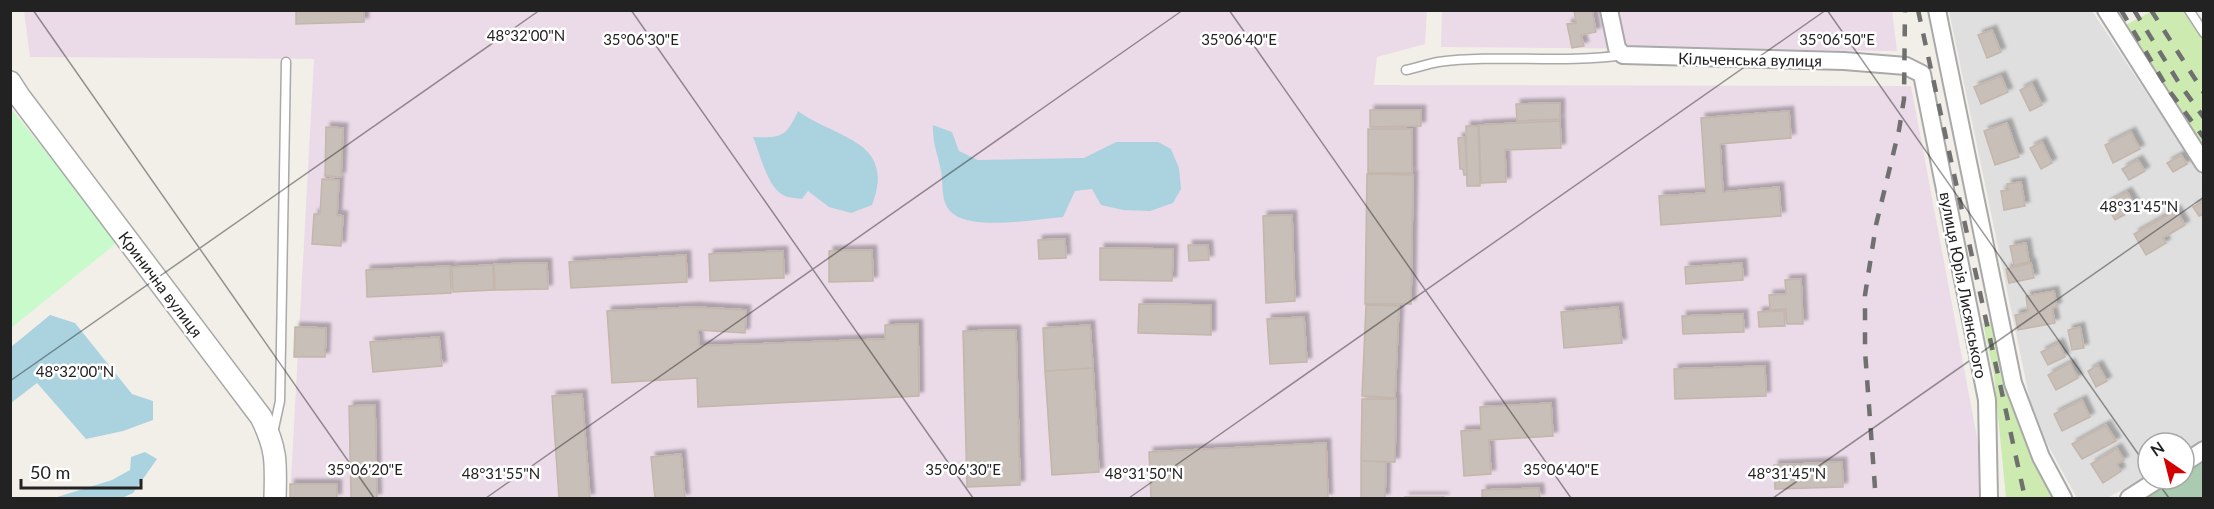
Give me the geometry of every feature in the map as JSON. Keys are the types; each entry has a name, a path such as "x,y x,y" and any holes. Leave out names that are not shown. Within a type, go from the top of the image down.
{"street":[{"path":"1609,10 1617,48 1623,55"},
{"path":"1937,10 2013,383 2041,457 2063,498"},
{"path":"2106,10 2204,164"},
{"name":"Кільченська вулиця","path":"1623,55 1844,61 1906,66 1922,74"},
{"name":"вулиця Юрія Лисянського","path":"1922,74 1987,400 1989,498"},
{"name":"Кринична вулиця","path":"10,82 261,417 272,439 276,464 276,498"}],"lane":[{"path":"2189,10 2204,33"},
{"path":"1406,70 1437,62 1601,58 1623,55"},
{"path":"272,439 280,401 286,63"}],"shaded area":[{"path":"1427,10 1425,44 1377,57 1374,85 1911,86 1983,469 1982,498 290,498 314,59 30,57 24,11"},
{"path":"1892,10 1897,51 1441,47 1442,11"},
{"path":"1949,11 2092,11 2203,178 2203,445 2196,449 2196,431 2136,431 2136,482 2107,498 2077,498 2034,420"}],"green space":[{"path":"2192,10 2203,28 2203,149 2122,27 2152,11"},
{"path":"10,108 119,241 11,328 10,328"},
{"path":"1996,321 2020,424 2034,464 2057,498 2006,498 1994,375 1983,323"},
{"path":"2203,463 2203,498 2143,498 2154,491 2196,491 2196,467"}],"water":[{"path":"798,111 859,144 870,154 876,167 878,183 872,205 851,213 829,207 808,191 802,199 785,196 777,191 765,169 753,137 771,137 782,134 790,126"},
{"path":"933,125 952,132 959,151 978,160 1084,158 1116,142 1158,142 1171,149 1179,168 1181,189 1173,203 1150,211 1123,210 1101,205 1092,189 1075,191 1063,217 1003,223 972,221 950,211 945,202 933,137"},
{"path":"50,315 75,323 132,394 153,401 153,420 123,431 86,439 37,383 11,403 11,347"},
{"path":"145,452 157,459 133,493 122,498 54,498 112,480 130,470 131,457"}],"building":[{"path":"296,10 364,10 364,22 296,24"},
{"path":"1574,10 1592,10 1596,32 1581,35 1584,46 1572,48 1567,24 1576,23"},
{"path":"1992,30 2001,52 1987,58 1978,35"},
{"path":"2001,76 2008,92 1981,104 1974,87"},
{"path":"2032,84 2042,105 2030,111 2020,90"},
{"path":"1560,103 1560,119 1517,121 1516,104"},
{"path":"1370,110 1421,110 1421,126 1370,127"},
{"path":"1789,111 1791,138 1720,144 1723,192 1779,187 1781,216 1661,225 1659,196 1706,193 1701,118"},
{"path":"1560,121 1561,148 1505,150 1506,182 1481,183 1479,125"},
{"path":"2007,123 2019,157 1995,165 1984,131"},
{"path":"1466,126 1478,126 1480,186 1467,186"},
{"path":"326,127 343,128 341,177 325,176"},
{"path":"1368,129 1412,129 1412,173 1368,173"},
{"path":"2131,132 2140,149 2113,163 2105,145"},
{"path":"1465,137 1467,175 1464,175 1463,169 1460,169 1458,138"},
{"path":"2042,142 2052,163 2041,169 2030,148"},
{"path":"2181,155 2187,164 2173,172 2167,163"},
{"path":"2138,160 2145,171 2129,180 2122,169"},
{"path":"1367,174 1413,175 1411,304 1365,304"},
{"path":"322,179 339,180 337,215 343,216 341,246 312,244 314,214 320,214"},
{"path":"2021,182 2025,206 2004,210 2001,191 2008,190 2007,184"},
{"path":"2127,192 2137,208 2115,220 2106,204"},
{"path":"2204,201 2204,214 2199,216 2193,207"},
{"path":"2176,210 2185,225 2163,238 2166,243 2146,255 2134,234"},
{"path":"1292,215 1295,301 1266,303 1263,216"},
{"path":"1065,239 1066,258 1039,259 1038,240"},
{"path":"2026,243 2029,262 2014,265 2010,246"},
{"path":"1188,245 1208,245 1209,260 1189,261"},
{"path":"1100,248 1173,249 1172,281 1100,280"},
{"path":"872,250 873,281 829,282 829,251"},
{"path":"783,251 784,278 710,281 709,254"},
{"path":"686,255 687,282 571,288 569,262"},
{"path":"547,263 548,289 495,290 494,264"},
{"path":"1742,263 1743,280 1686,284 1685,267"},
{"path":"2031,263 2034,278 2009,283 2006,269"},
{"path":"493,265 494,290 453,292 452,267"},
{"path":"450,266 451,293 367,297 366,270"},
{"path":"1801,279 1803,324 1787,324 1786,309 1770,310 1769,295 1786,294 1785,280"},
{"path":"2054,291 2057,307 2052,308 2055,323 2018,330 2015,315 2028,312 2026,296"},
{"path":"1139,304 1211,305 1211,335 1138,333"},
{"path":"1366,305 1399,306 1395,398 1362,396"},
{"path":"695,307 746,310 745,333 698,330 699,346 885,339 885,325 918,324 919,396 698,407 697,378 612,383 607,311"},
{"path":"1618,307 1622,343 1564,348 1561,312"},
{"path":"1784,311 1785,326 1759,327 1758,312"},
{"path":"1743,314 1744,332 1683,334 1682,316"},
{"path":"1304,317 1307,362 1270,364 1267,319"},
{"path":"1090,325 1093,368 1045,371 1043,328"},
{"path":"295,327 326,328 325,357 294,357"},
{"path":"2080,327 2084,348 2072,350 2068,330"},
{"path":"1016,330 1020,485 967,487 963,331"},
{"path":"439,337 442,366 373,372 370,342"},
{"path":"2059,343 2065,357 2048,365 2041,352"},
{"path":"2070,363 2078,378 2056,390 2048,375"},
{"path":"2098,365 2107,381 2096,387 2088,371"},
{"path":"1765,366 1766,396 1675,399 1674,369"},
{"path":"1093,368 1099,472 1052,475 1045,371"},
{"path":"582,394 590,498 559,498 552,396"},
{"path":"1362,399 1396,399 1395,462 1361,461"},
{"path":"2082,400 2090,417 2062,431 2054,414"},
{"path":"1551,403 1553,436 1489,440 1491,474 1464,476 1461,431 1481,430 1480,407"},
{"path":"375,405 377,498 351,498 349,406"},
{"path":"2106,425 2116,441 2082,459 2072,444"},
{"path":"1326,443 1328,498 1151,498 1149,452"},
{"path":"2117,448 2124,460 2117,464 2121,471 2103,483 2091,464"},
{"path":"681,454 685,498 655,498 651,457"},
{"path":"1361,461 1386,462 1385,498 1361,498"},
{"path":"1842,462 1843,487 1775,489 1774,465"},
{"path":"290,484 337,484 337,498 290,498"},
{"path":"1539,488 1540,498 1482,498 1482,490"},
{"path":"1444,497 1444,498 1405,498"}],"railway":[{"path":"1875,488 1865,351 1865,295 1876,225 1899,130 1904,99 1905,10"},
{"path":"1918,10 2025,498"},
{"path":"2121,10 2168,89 2204,138"},
{"path":"2134,10 2179,83 2204,118"},
{"path":"2151,10 2204,93"}]}
